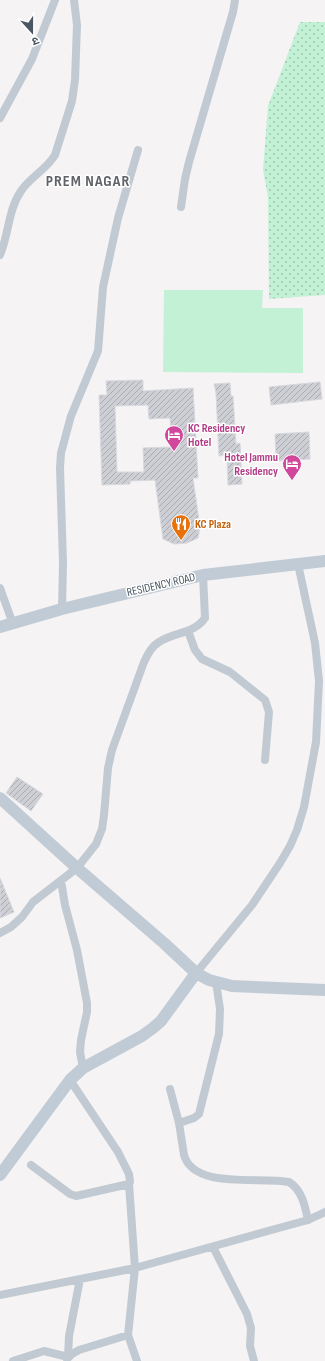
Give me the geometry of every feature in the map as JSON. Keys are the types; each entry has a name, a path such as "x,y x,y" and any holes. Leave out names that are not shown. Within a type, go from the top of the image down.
{"street":[{"path":"0,118 32,59 55,0"},
{"path":"0,255 15,201 21,190 51,162 55,155 72,101 75,80 77,25 74,0"},
{"path":"181,207 189,162 233,12 235,0"},
{"path":"62,609 63,563 60,468 61,453 71,416 98,351 103,287 118,218 138,150"},
{"name":"RESIDENCY ROAD","path":"0,627 62,609 204,575 325,561"},
{"path":"0,1175 70,1080 83,1068 142,1036 161,1021 196,973 252,905 290,846 304,807 316,742 319,681 316,644 298,564"},
{"path":"0,934 22,917 33,902 61,882 77,868 96,844 102,829 108,768 112,750 144,662 150,650 159,642 198,626 205,618 204,575"},
{"path":"0,588 13,624"},
{"path":"188,631 195,650 202,659 230,672 265,700 269,712 265,760"},
{"path":"0,798 196,973 216,982 232,986 325,990"},
{"path":"61,882 65,905 77,950 87,1003 87,1012 80,1052 83,1068"},
{"path":"178,1123 194,1118 199,1114 219,1034 220,1009 216,982"},
{"path":"70,1080 118,1152 129,1174 134,1268 128,1335 137,1361"},
{"path":"170,1089 184,1154 190,1166 210,1176 225,1179 289,1182 293,1184 302,1196 308,1220"},
{"path":"31,1165 70,1194 76,1196 129,1184"},
{"path":"0,1295 134,1268 308,1220 325,1212"},
{"path":"213,1246 247,1314 251,1328 250,1346 254,1361"},
{"path":"67,1359 69,1336 80,1279"},
{"path":"67,1359 79,1350 128,1335"},
{"path":"13,1361 44,1351 67,1359"}],"green space":[{"path":"300,22 325,22 325,295 269,299 268,197 263,170 268,106"},
{"path":"164,290 263,290 262,308 303,308 303,373 163,372"}],"building":[{"path":"143,380 143,391 193,388 198,478 193,478 200,527 198,538 187,543 174,544 163,539 155,480 130,481 130,484 102,485 99,395 107,395 106,381","holes":["148,405 149,419 170,418 172,447 143,448 144,472 117,472 115,406"]},
{"path":"320,382 322,399 271,405 269,387"},
{"path":"230,383 231,396 233,396 236,444 240,443 242,484 228,485 227,455 219,456 216,393 214,384"},
{"path":"309,432 310,459 276,461 275,434"},
{"path":"17,777 43,794 31,811 6,793"},
{"path":"0,878 14,912 0,918"}],"place":[{"name":"KC Residency Hotel","path":"174,452"},
{"name":"Hotel Jammu Residency","path":"292,481"},
{"name":"KC Plaza","path":"181,541"}],"district":[{"name":"PREM NAGAR","path":"88,181"}]}
